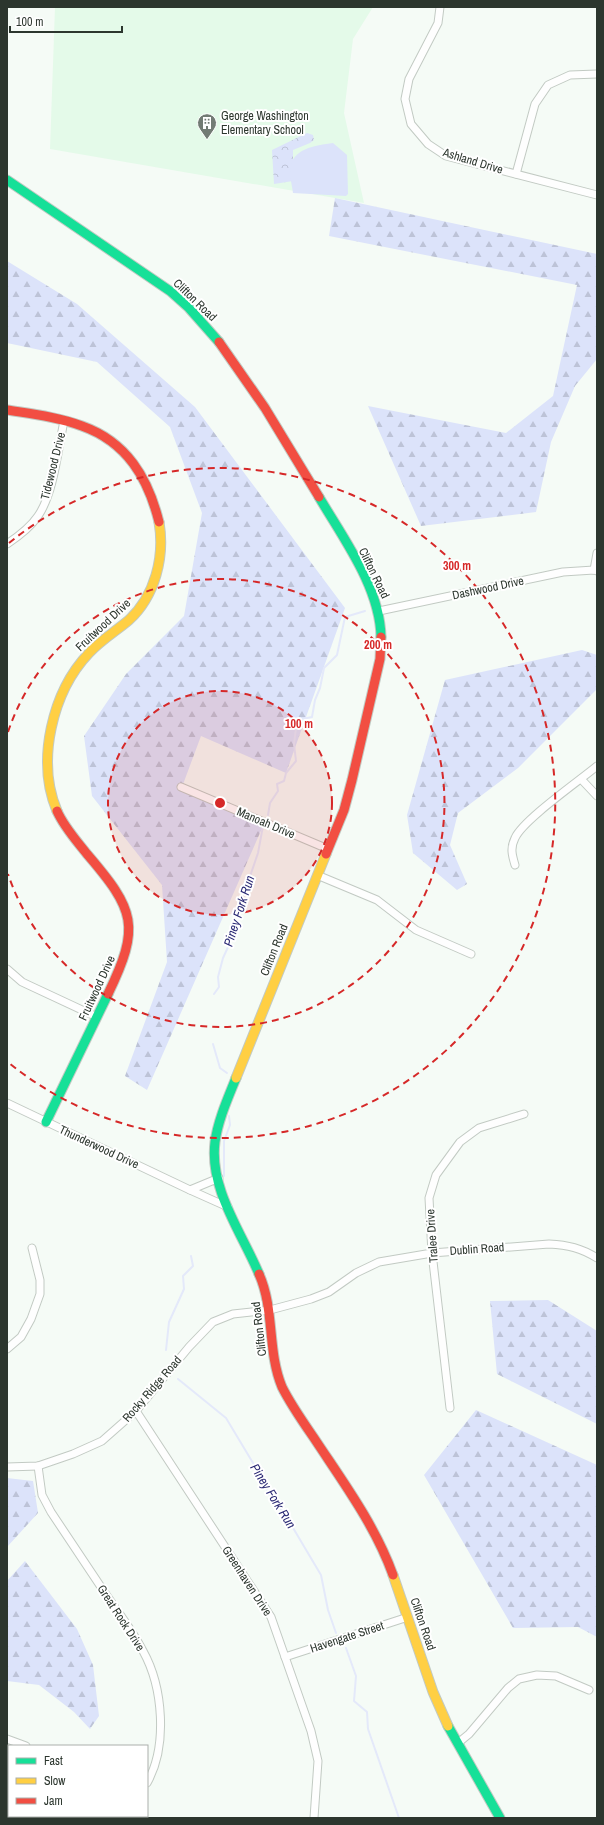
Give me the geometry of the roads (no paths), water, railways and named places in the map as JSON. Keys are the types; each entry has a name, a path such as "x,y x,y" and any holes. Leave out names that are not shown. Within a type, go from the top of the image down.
{"main road":[{"name":"Clifton Road","path":"7,180 170,291 191,310 216,337 246,376 282,435 362,572 373,594 379,611 382,637 380,659 348,796 222,1112 215,1147 215,1158 219,1178 228,1206 259,1273 266,1294 270,1310 274,1360 283,1388 377,1536 386,1555 435,1696 458,1742 500,1818"},
{"name":"Fruitwood Drive","path":"7,410 64,421 90,428 108,439 125,453 140,470 157,508 160,530 160,551 155,576 148,596 136,613 120,628 89,652 77,668 66,686 51,730 47,750 49,788 65,827 109,880 119,895 127,911 128,931 127,949 122,965 46,1122"}],"street":[{"name":"Ashland Drive","path":"440,7 438,23 410,79 406,99 411,124 428,144 446,156 597,195"},
{"path":"516,174 535,104 548,85 570,75 597,74"},
{"name":"Tidewood Drive","path":"7,544 26,530 34,520 48,496 64,421"},
{"path":"595,571 597,552"},
{"name":"Dashwood Drive","path":"379,611 563,572 595,571"},
{"path":"515,865 511,852 515,837 526,823 597,766"},
{"path":"581,780 597,796"},
{"name":"Manoah Drive","path":"181,787 328,849"},
{"path":"317,875 377,900 416,930 471,954"},
{"path":"7,969 22,982 97,1017"},
{"name":"Thunderwood Drive","path":"7,1103 190,1190 228,1206"},
{"name":"Tralee Drive","path":"450,1408 432,1253 430,1198 436,1175 460,1142 479,1128 524,1114"},
{"path":"190,1190 219,1178"},
{"name":"Dublin Road","path":"270,1310 311,1299 329,1292 356,1273 379,1262 432,1253 549,1244 567,1245 585,1250 597,1258"},
{"path":"7,1349 21,1337 31,1319 40,1294 40,1280 32,1248"},
{"name":"Rocky Ridge Road","path":"7,1467 38,1466 73,1454 102,1441 136,1411 188,1347 213,1322 233,1314 270,1310"},
{"name":"Greenhaven Drive","path":"136,1411 271,1617 310,1731 318,1761 314,1818"},
{"name":"Great Rock Drive","path":"38,1466 42,1495 51,1512 144,1651 154,1678 160,1703 161,1728 157,1755 148,1780"},
{"name":"Havengate Street","path":"285,1658 408,1617"},
{"path":"458,1742 470,1734 508,1688 519,1680 537,1675 556,1676 589,1690"},
{"path":"7,1739 23,1745"}],"waterway":[{"path":"268,815 270,803 278,791 277,784 284,781 286,773 296,761 294,744 297,720 312,717 324,668 337,655 345,617 365,611"},
{"name":"Piney Fork Run","path":"214,994 219,987 218,977 223,958 234,934 235,920 258,853 263,826"},
{"name":"Piney Fork Run","path":"213,1044 220,1068 227,1073"},
{"name":"Piney Fork Run","path":"224,1176 224,1141 230,1125 229,1116"},
{"name":"Piney Fork Run","path":"166,1350 169,1322 184,1289 183,1276 193,1266 191,1256"},
{"name":"Piney Fork Run","path":"178,1379 226,1418 256,1468 272,1500 283,1511 321,1575 328,1610 336,1633"},
{"name":"Piney Fork Run","path":"346,1648 356,1676 354,1701 367,1712 368,1729 399,1818"}],"place":[{"name":"George Washington Elementary School","path":"207,140"}]}
